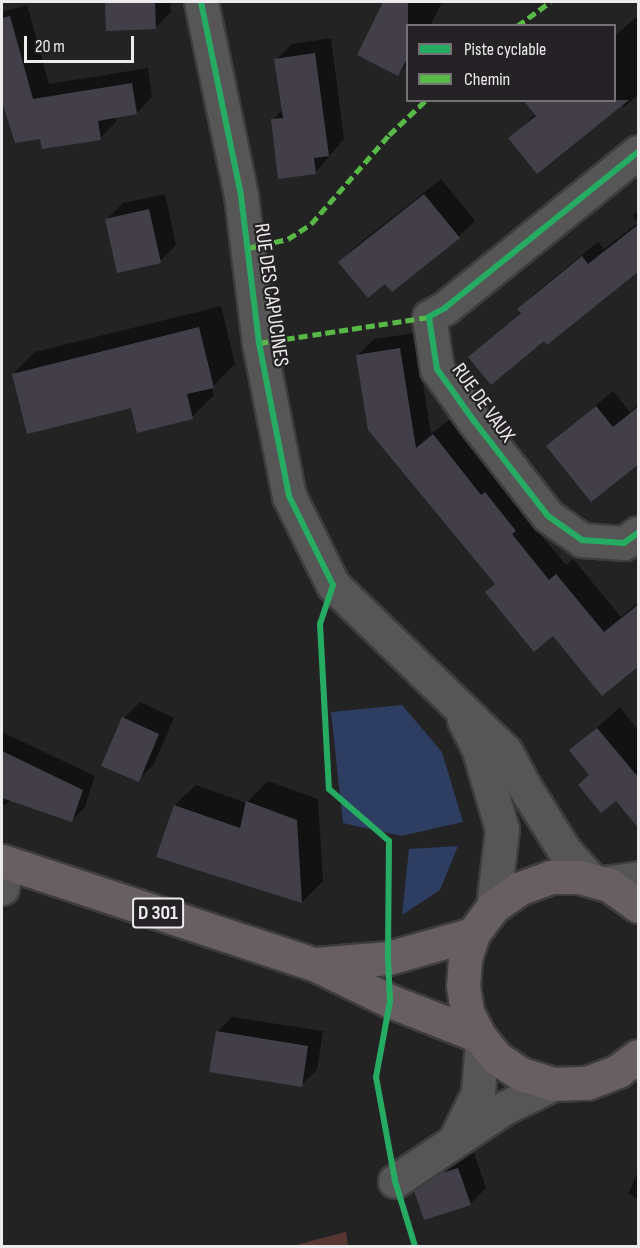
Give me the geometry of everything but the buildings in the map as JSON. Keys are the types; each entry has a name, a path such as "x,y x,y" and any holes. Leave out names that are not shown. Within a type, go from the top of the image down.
{"main road":[{"name":"D 301","path":"3,870 314,964 390,1001 480,1039"},
{"path":"632,1068 587,1083 553,1084 521,1074 497,1058 480,1039 467,1012 463,986 465,959 473,934 493,907 520,888 551,877 580,876 598,882 639,906"},
{"name":"D 301","path":"314,964 388,958 473,934"}],"street":[{"name":"RUE DES CAPUCINES","path":"201,2 241,196 258,343 289,496 333,585 506,752 524,786 564,850 598,882"},
{"name":"RUE DE VAUX","path":"639,152 445,308 429,317 437,369 474,421 548,516 582,540 624,543 639,533"},
{"name":"RUE DES CAPUCINES","path":"455,702 478,747 502,829 493,907"},
{"path":"598,882 639,878"},
{"path":"454,1142 477,1093 480,1039"},
{"path":"395,1181 504,1108 553,1084"}],"shaded area":[{"path":"345,1232 348,1246 292,1246"}],"water":[{"path":"402,705 442,752 463,822 401,836 343,823 331,712"},
{"path":"458,846 440,890 402,915 409,849"}],"marked path":[{"path":"520,24 550,2"},
{"path":"248,248 288,239 311,224 389,135 424,102"},
{"path":"259,343 429,317"}],"cycle path":[{"path":"201,2 241,196 259,343 289,496 333,585 320,624 329,789 389,841 390,1001 376,1077 395,1181 415,1246"},
{"path":"638,152 445,308 429,317 437,369 474,421 548,516 582,540 624,543 638,533"}]}
